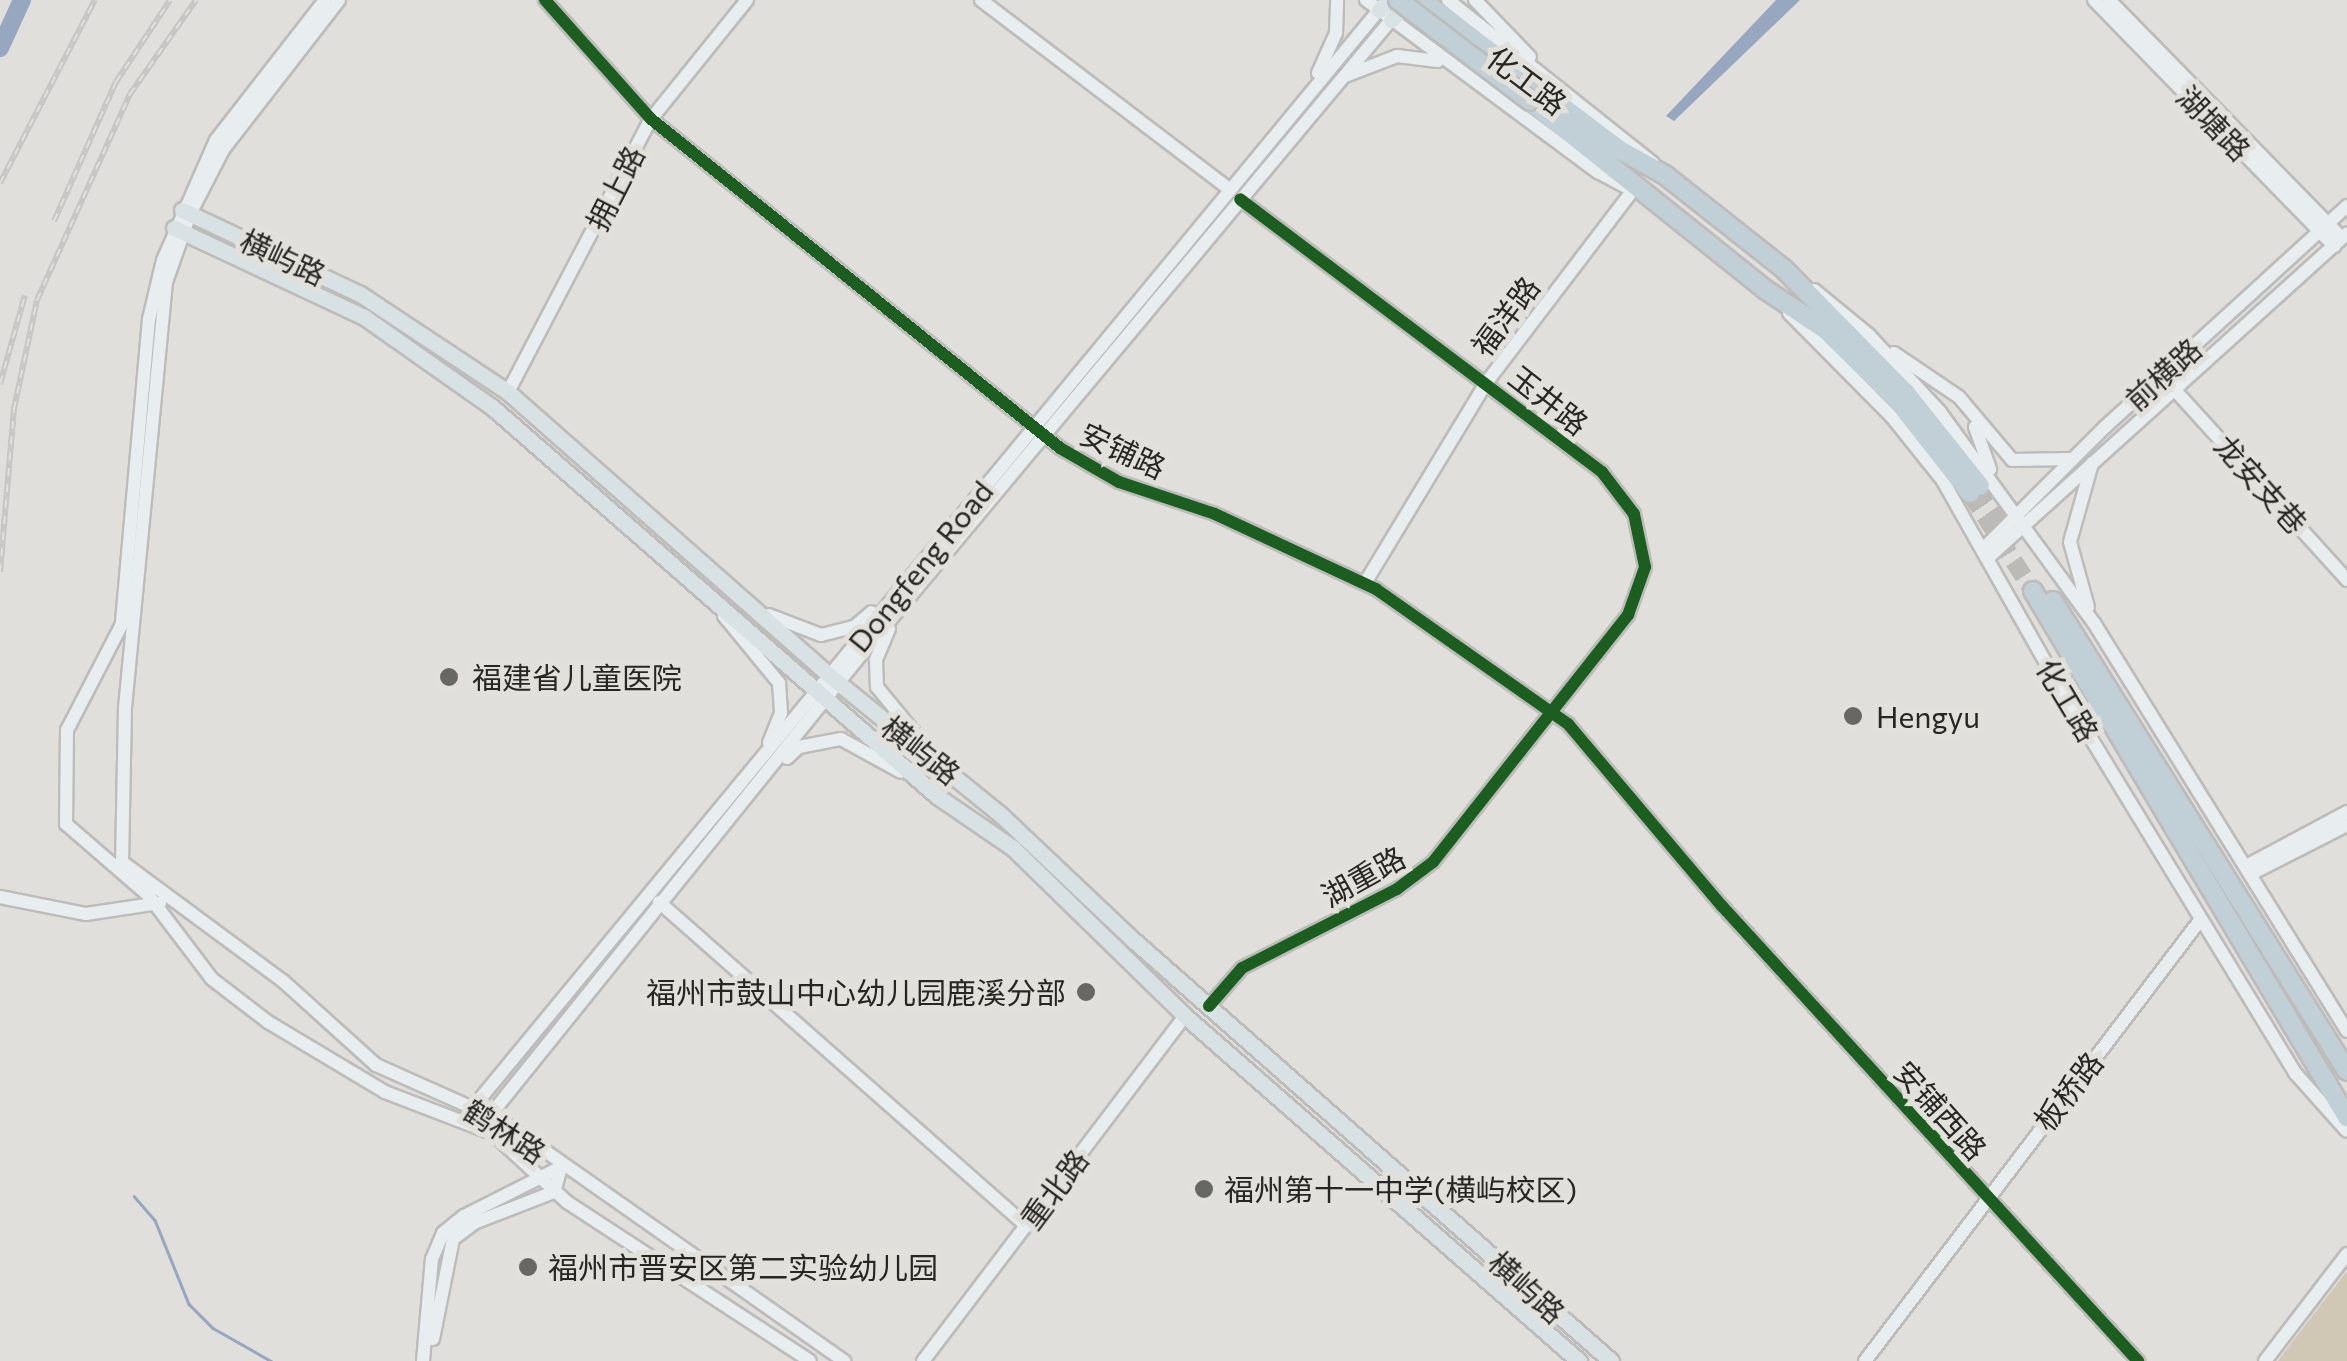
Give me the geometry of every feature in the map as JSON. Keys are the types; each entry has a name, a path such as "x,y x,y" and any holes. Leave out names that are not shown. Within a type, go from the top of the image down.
{"highway":[{"name":"化工路","path":"1398,0 1538,88 1639,194 1853,356 1982,488"},
{"name":"化工路","path":"1422,0 1618,149 1665,175 1784,269 1906,392 1982,488"},
{"name":"化工路","path":"2347,1071 2038,588 2347,1117"}],"main road":[{"path":"178,230 224,130 325,0"},
{"path":"186,212 231,138 339,0"},
{"name":"安铺路","path":"545,0 651,119 1039,431 1119,482 1215,514 1365,583 1554,712 1602,760 1709,891"},
{"name":"拥上路","path":"508,392 651,119 747,0"},
{"name":"玉井路","path":"982,0 1486,382 1619,489 1644,546 1644,576 1633,607 1554,712"},
{"path":"1302,102 1336,32 1336,0"},
{"path":"1381,8 1410,0"},
{"path":"1448,0 1538,88"},
{"path":"1475,0 1538,88"},
{"name":"湖塘路","path":"2094,0 2324,227 2341,239"},
{"name":"湖塘路","path":"2109,0 2324,227"},
{"path":"1381,8 1449,64 1639,194"},
{"name":"Dongfeng Road","path":"1235,195 1302,102 1381,8"},
{"name":"Dongfeng Road","path":"834,679 910,596 1039,431 1235,195 1341,79 1381,8"},
{"path":"1341,79 1398,56 1449,64"},
{"name":"福洋路","path":"1365,583 1486,382 1639,194"},
{"name":"前横路","path":"1987,552 2072,458 2347,206"},
{"name":"横屿路","path":"186,212 360,294 508,392 834,679 952,775 1611,1361"},
{"name":"横屿路","path":"178,230 341,304 410,346 517,427 936,796 1013,848 1185,1016 1579,1361"},
{"name":"鹤林路","path":"178,230 160,314 124,708 122,862 283,981 376,1066 489,1114 561,1168 844,1361"},
{"name":"鹤林路","path":"178,230 151,309 122,624 71,720 62,754 69,828 156,904 212,979 268,1022 368,1084 483,1129 554,1192 810,1361"},
{"name":"前横路","path":"2018,519 2094,459 2341,239"},
{"path":"1784,269 1869,335 1942,382 2012,460 2047,464 2072,458"},
{"name":"化工路","path":"1766,290 1892,417 1987,552 2062,691 2296,1074 2347,1131"},
{"path":"1869,335 1982,488 2018,519 2094,623 2347,1031"},
{"name":"龙安支巷","path":"2174,389 2347,580"},
{"path":"1971,417 1982,488"},
{"name":"Dongfeng Road","path":"483,1129 489,1114 722,825 923,562 1039,431"},
{"path":"2094,459 2070,542 2094,623"},
{"path":"748,603 799,631 836,634 861,624 908,570 923,562"},
{"path":"700,588 780,683 781,712 762,759"},
{"path":"910,596 880,646 877,687 891,712 952,775"},
{"name":"Dongfeng Road","path":"465,1123 472,1106 762,759 822,695"},
{"name":"湖重路","path":"1209,1006 1242,968 1427,868 1554,712"},
{"path":"722,825 796,749 827,738 862,746 936,796"},
{"path":"2249,870 2347,812"},
{"path":"2249,870 2347,824"},
{"name":"安铺西路","path":"1709,891 2138,1361"},
{"path":"0,897 86,914 130,910 172,900"},
{"path":"659,902 1026,1226"},
{"name":"板桥路","path":"1865,1361 2201,918"},
{"name":"重北路","path":"923,1361 1185,1016"},
{"path":"427,1361 438,1240 464,1216 542,1181 561,1168"},
{"path":"427,1361 453,1239 474,1223 554,1192 561,1168"},
{"path":"2265,1361 2347,1254"}],"shaded area":[{"path":"2347,1271 2347,1361 2278,1361 2293,1341"}],"water":[{"path":"1776,0 1800,0 1674,121 1666,116"}],"waterway":[{"path":"0,48 22,0"},
{"path":"134,1196 155,1220 189,1304 213,1328 271,1361"}],"tunnel":[{"path":"1980,486 2013,537"},
{"path":"1970,493 2033,591"}],"railway":[{"path":"0,183 95,0"},
{"path":"54,221 116,82 170,0"},
{"path":"0,572 14,409 37,300 130,94 196,0"},
{"path":"0,384 25,295"}],"cycle path":[{"path":"545,0 651,119 1060,448 1119,482 1215,514 1376,589 1568,724 1722,906 2138,1361"},
{"path":"1209,1006 1242,968 1397,889 1433,862 1628,615 1645,567 1634,514 1602,472 1240,199"}],"place":[{"name":"福建省儿童医院","path":"449,677"},
{"name":"Hengyu","path":"1853,716"},
{"name":"福州市鼓山中心幼儿园鹿溪分部","path":"1086,992"},
{"name":"福州第十一中学(横屿校区)","path":"1204,1189"},
{"name":"福州市晋安区第二实验幼儿园","path":"528,1267"}]}
